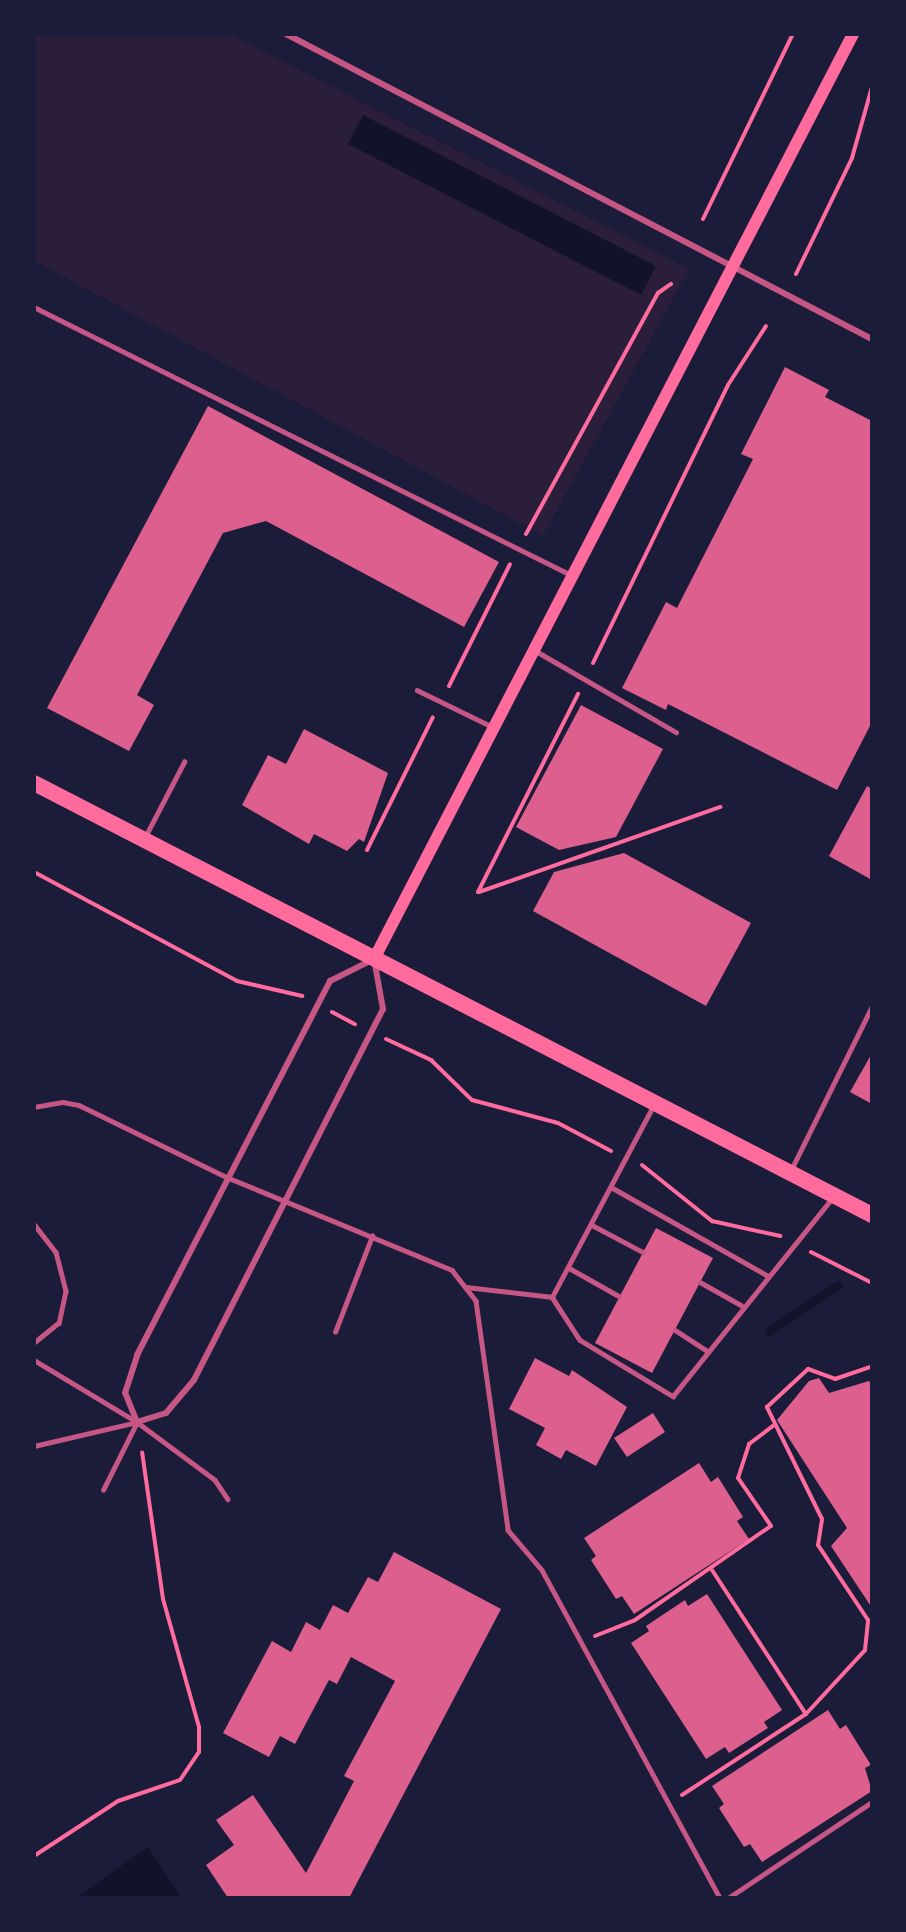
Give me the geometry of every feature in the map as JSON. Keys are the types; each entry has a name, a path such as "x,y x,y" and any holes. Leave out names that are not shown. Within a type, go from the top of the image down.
{"highway":[{"path":"34,783 789,1172 832,1197 872,1215"}],"main road":[{"path":"374,959 533,649 736,267 853,34"}],"street":[{"path":"286,34 872,339"},
{"path":"374,959 383,1009 287,1199 181,1400 166,1413 137,1422 126,1402 128,1376 229,1178 330,981 374,959"}],"lane":[{"path":"34,307 572,575"},
{"path":"533,649 676,732"},
{"path":"417,690 494,727"},
{"path":"143,840 184,762"},
{"path":"789,1172 872,1006"},
{"path":"34,1107 63,1102 80,1105 229,1178 287,1199 452,1270 476,1301 508,1530 542,1570 720,1898"},
{"path":"552,1297 571,1269 654,1103"},
{"path":"611,1187 768,1276"},
{"path":"552,1297 580,1340 672,1396 741,1305 796,1246 832,1197"},
{"path":"34,1224 56,1252 66,1291 59,1323 34,1343"},
{"path":"592,1225 643,1252"},
{"path":"335,1332 372,1236"},
{"path":"571,1269 619,1296"},
{"path":"700,1282 741,1305"},
{"path":"465,1287 552,1297"},
{"path":"675,1330 707,1351"},
{"path":"34,1360 137,1422 215,1480 228,1499"},
{"path":"34,1446 137,1422"},
{"path":"103,1490 137,1422"},
{"path":"729,1898 872,1802"}],"path":[{"path":"703,219 793,34"},
{"path":"796,274 852,158 872,87"},
{"path":"720,807 478,892 728,385 766,326"},
{"path":"597,1147 626,1156 658,1174 712,1221 774,1232 796,1246 872,1283"},
{"path":"669,1804 806,1714 865,1650 868,1620 818,1545 822,1519 773,1426 767,1407 808,1369 835,1379 872,1366"},
{"path":"34,1856 118,1801 180,1780 199,1752 199,1726 163,1599 137,1422"},
{"path":"581,1641 634,1620 712,1570 771,1526 738,1478 749,1444 773,1426"},
{"path":"712,1570 806,1714"}],"shaded area":[{"path":"34,35 231,35 689,269 543,536 35,261"},
{"path":"363,115 656,266 641,295 348,144"},
{"path":"148,1847 181,1897 77,1897"}],"building":[{"path":"785,367 829,390 825,397 872,421 872,722 837,790 668,704 666,710 622,688 666,602 677,608 753,459 741,454"},
{"path":"208,406 499,562 464,627 266,521 223,533 137,695 154,705 129,751 47,708"},
{"path":"581,705 663,749 616,837 559,850 516,827"},
{"path":"304,729 388,773 364,842 359,839 347,851 314,834 309,844 242,805 268,755 286,764"},
{"path":"867,786 872,789 872,880 829,856"},
{"path":"624,853 751,923 706,1006 533,911 554,872"},
{"path":"872,1053 872,1104 850,1092"},
{"path":"656,1228 713,1258 652,1373 595,1343"},
{"path":"535,1358 569,1376 572,1370 627,1407 596,1466 566,1450 561,1459 536,1445 545,1428 509,1409"},
{"path":"819,1378 829,1393 869,1381 872,1385 872,1608 831,1546 847,1528 777,1420 809,1381"},
{"path":"653,1413 665,1432 627,1457 614,1438"},
{"path":"699,1463 711,1482 718,1477 743,1517 737,1521 749,1539 634,1614 622,1596 616,1599 591,1560 596,1556 584,1538"},
{"path":"394,1552 501,1609 349,1898 228,1898 206,1865 234,1845 216,1820 253,1795 306,1873 354,1781 344,1776 395,1681 351,1657 337,1684 329,1680 295,1744 280,1736 269,1757 223,1733 272,1641 291,1652 306,1622 320,1630 333,1605 348,1613 368,1577 378,1582"},
{"path":"707,1594 782,1710 764,1722 768,1728 729,1753 725,1747 706,1759 631,1643 649,1631 646,1626 685,1600 688,1606"},
{"path":"828,1710 840,1729 846,1725 871,1765 865,1768 872,1791 762,1862 750,1844 744,1847 719,1808 724,1804 712,1786"}],"waterway":[{"path":"769,1331 838,1285"}]}
